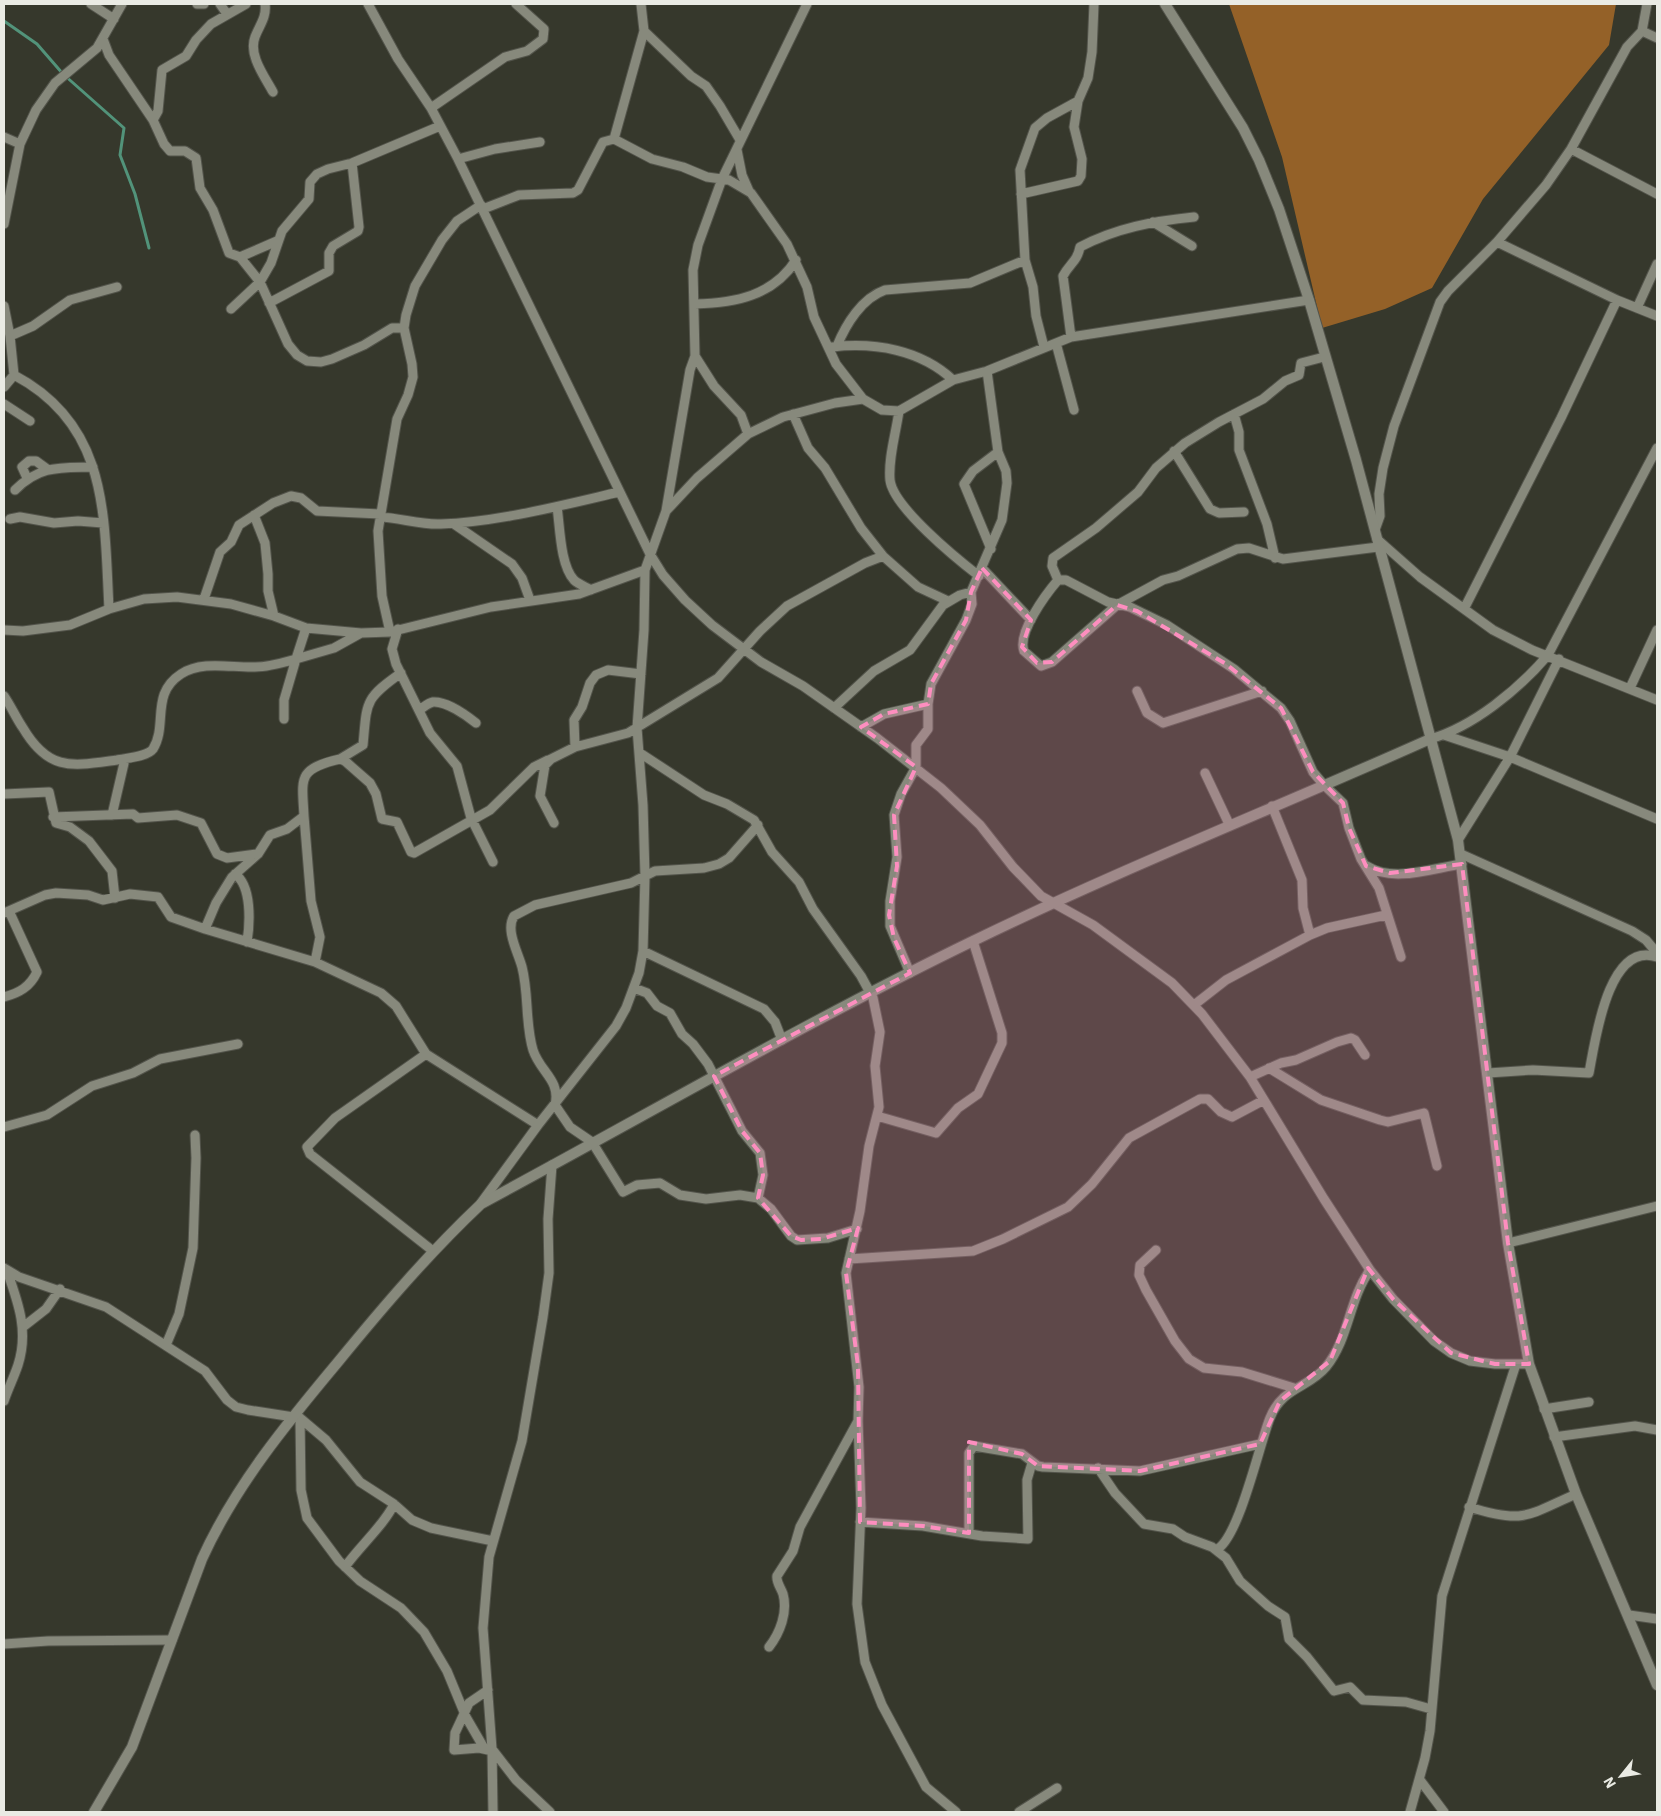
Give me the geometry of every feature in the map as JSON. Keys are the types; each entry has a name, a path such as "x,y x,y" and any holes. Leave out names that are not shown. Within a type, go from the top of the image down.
{"street":[{"path":"91,4 114,19"},
{"path":"4,224 20,144 36,110 55,83 89,57 103,39 122,4"},
{"path":"197,4 204,4"},
{"path":"220,4 228,14"},
{"path":"153,120 158,112 162,70 186,56 202,32 246,4"},
{"path":"265,4 265,13 254,39 254,48 260,69 273,92"},
{"path":"368,4 398,59 431,108 458,159 619,492 650,554 663,575 685,600 712,625 745,648 761,662 803,686 916,767 980,825 1029,885 1041,896 1093,925 1172,982 1223,1040 1250,1077 1370,1270 1393,1300 1434,1341 1451,1353 1470,1361 1529,1364"},
{"path":"431,108 505,57 527,51 543,39 544,29 516,4"},
{"path":"614,139 644,31 641,4"},
{"path":"94,1812 132,1747 216,1529 245,1482 386,1303 481,1204 538,1124 616,1026 634,988 643,951 645,876 640,753 637,728 645,570 666,511 690,370 695,356 693,270 698,245 722,179 807,4"},
{"path":"1022,194 1080,179 1082,159 1074,127 1078,101 1088,78 1092,52 1094,4"},
{"path":"1165,4 1243,128 1259,160 1279,209 1309,300 1458,840 1508,1243 1529,1364 1576,1494 1629,1615 1657,1685"},
{"path":"1376,538 1380,516 1379,494 1383,468 1394,426 1436,312 1448,291 1497,242 1546,185 1571,149 1627,48 1642,31 1647,4"},
{"path":"644,31 691,76 706,86 740,140"},
{"path":"1642,31 1657,38"},
{"path":"103,39 109,55 153,120 164,144 170,151 185,152 196,158 200,188 213,210 229,253 240,257 260,282 288,344 296,355 307,361 321,362 340,357 392,328 404,328"},
{"path":"1044,347 1036,316 1033,287 1025,260 1020,170 1035,128 1047,118 1078,101"},
{"path":"231,309 260,282 271,262 277,240 282,231 309,199 310,182 317,174 352,163 440,126"},
{"path":"4,137 20,144"},
{"path":"493,862 471,818 457,766 430,733 396,664 392,649 394,630 382,596 378,537 380,515 397,419 408,395 413,377 404,328 415,286 431,256 458,221 482,207 519,194 573,193 578,190 603,142 614,139 652,159 683,167 707,177 722,179 751,193"},
{"path":"458,159 495,149 540,142"},
{"path":"1571,149 1657,194"},
{"path":"737,150 742,175 751,193 796,260 814,317 833,347 840,372 863,399 882,410 899,411 953,380 987,371 1044,347 1072,338 1309,300"},
{"path":"269,302 329,271 328,253 333,246 358,231 352,163"},
{"path":"1072,338 1063,276 1068,268 1077,260 1080,247 1119,230 1153,222 1194,217"},
{"path":"1153,222 1192,246"},
{"path":"240,257 277,240"},
{"path":"1497,242 1617,300 1657,316"},
{"path":"695,304 718,303 750,297 770,288 787,273 796,260"},
{"path":"833,347 848,323 878,292 970,283 1025,260"},
{"path":"1637,308 1657,264"},
{"path":"10,336 32,326 70,300 117,287"},
{"path":"1464,609 1557,427 1617,300"},
{"path":"4,306 10,336 14,375 4,388"},
{"path":"1056,343 1074,410"},
{"path":"833,347 869,344 896,350 927,362 942,370 953,380"},
{"path":"695,356 714,386 741,415 748,434"},
{"path":"1058,580 1052,566 1053,558 1096,528 1138,492 1156,468 1174,451 1234,414 1263,399 1285,381 1299,375 1301,363 1324,357"},
{"path":"910,973 894,938 889,915 897,866 894,815 905,785 916,767 916,745 928,729 928,704 931,684 969,612 972,604 971,592 1002,520 1007,483 1006,471 998,452 987,371"},
{"path":"14,375 36,387 65,414 86,447 93,467 103,523 109,609"},
{"path":"666,511 697,478 748,434 769,423 793,414 835,403 863,399"},
{"path":"4,404 30,421"},
{"path":"899,411 890,467 893,492 934,538 981,572 1031,620"},
{"path":"793,414 808,448 825,468 861,528 882,556 918,587 948,601"},
{"path":"1234,414 1239,432 1238,450 1259,499 1275,558"},
{"path":"481,1204 871,992 973,941 1229,824 1430,739 1444,735 1503,699 1536,670 1548,655 1657,448"},
{"path":"1174,451 1210,509 1219,514 1244,512"},
{"path":"991,549 964,487 973,471 998,452"},
{"path":"26,478 22,467 29,461 36,461 47,469"},
{"path":"14,490 26,478 47,469 93,467"},
{"path":"204,599 220,552 231,542 239,525 291,496 301,498 318,511 380,515 409,519 426,524 454,524 557,506 619,492"},
{"path":"557,506 564,555 568,567 575,581 591,590"},
{"path":"254,515 264,544 268,591 274,616"},
{"path":"10,519 20,516 54,523 78,521 103,523"},
{"path":"454,524 512,564 522,578 530,600"},
{"path":"1058,580 1031,620 1023,637 1024,651 1036,663 1046,665 1116,605 1162,580 1178,576 1237,549 1250,548 1283,560 1376,538"},
{"path":"1376,538 1408,568 1512,641 1657,700"},
{"path":"340,759 345,761 370,783 376,794 382,819 397,822 411,852 417,853 471,818 490,810 534,767 575,747 615,737 637,728 718,678 787,606 865,563 882,556"},
{"path":"4,630 23,631 70,625 109,609 144,599 177,597 204,599 230,604 274,616 306,628 361,633 394,630 491,607 553,598 591,590 645,570"},
{"path":"1058,580 1066,580 1116,605 1130,608 1167,625 1234,669 1281,708 1290,721 1308,764 1324,785 1343,803 1348,828 1361,859 1379,888 1386,915 1401,957"},
{"path":"834,708 874,671 910,650 935,614 948,601 971,592"},
{"path":"284,719 284,700 306,628"},
{"path":"1630,688 1657,630"},
{"path":"4,696 22,728 42,755 54,760 80,764 125,759 148,753 152,750 156,740 162,696 180,674 192,668 276,665 334,648 361,633"},
{"path":"1458,840 1510,757 1559,659"},
{"path":"575,747 574,720 582,707 590,683 596,674 608,670 641,674"},
{"path":"315,962 320,937 312,901 301,787 306,774 319,765 340,759 362,745 365,716 370,701 382,685 401,673"},
{"path":"1137,691 1147,713 1163,724 1262,691"},
{"path":"420,710 432,702 437,703 461,713 476,724"},
{"path":"861,727 884,714 928,704"},
{"path":"1444,735 1510,757 1657,819"},
{"path":"640,753 704,795 749,816 758,824 772,852 799,882 813,909 871,992 878,1014 880,1032 875,1066 878,1096 877,1116 869,1146 857,1229 849,1259 847,1282 858,1366 858,1421 862,1491 856,1600 866,1668 882,1705 926,1787 956,1812"},
{"path":"112,815 125,759"},
{"path":"551,759 545,765 540,796 554,823"},
{"path":"1205,773 1229,824"},
{"path":"4,794 49,792 54,817 60,826 70,827 84,836 112,871 115,898"},
{"path":"1272,806 1302,880 1303,908 1310,935"},
{"path":"54,817 133,814 138,818 161,816 186,818 201,823 217,854 227,858 258,854"},
{"path":"205,930 216,903 235,874 258,854 270,835 287,829 304,816"},
{"path":"758,824 724,862 704,868 655,872 631,883 524,908 511,920 511,930 527,992 533,1049 557,1090 555,1104 570,1127 592,1142 623,1192 637,1185 658,1183 680,1195 706,1199 740,1195 758,1198 771,1209 791,1236 797,1240 834,1237 857,1229"},
{"path":"1366,866 1373,870 1390,873 1420,871 1461,859 1632,931 1646,940 1657,955"},
{"path":"235,874 243,883 247,899 249,929 247,942"},
{"path":"4,997 26,987 33,981 37,972 6,912 45,895 56,893 88,895 104,900 130,894 158,897 171,917 205,930 315,962 369,986 392,1002 426,1054 538,1124"},
{"path":"1194,1005 1226,980 1310,935 1327,928 1386,915"},
{"path":"877,1116 936,1133 958,1108 978,1094 983,1086 1002,1043 1002,1034 973,941"},
{"path":"643,951 764,1009 775,1022 782,1040"},
{"path":"1488,1073 1533,1070 1589,1072 1603,1008 1616,975 1622,967 1641,956 1657,955"},
{"path":"634,988 646,993 657,1006 670,1013 682,1034 697,1048 714,1076 742,1131 760,1153 762,1175 758,1198"},
{"path":"1250,1077 1346,1039 1355,1040 1365,1055"},
{"path":"4,1127 47,1115 92,1086 133,1073 160,1059 238,1044"},
{"path":"426,1054 335,1118 307,1147 310,1154 433,1252"},
{"path":"1269,1068 1322,1100 1380,1120 1388,1122 1424,1113 1437,1166"},
{"path":"849,1259 973,1251 1068,1206 1092,1184 1129,1138 1200,1100 1208,1099 1221,1112 1232,1117 1264,1100"},
{"path":"166,1345 179,1314 194,1248 195,1135"},
{"path":"493,1812 488,1690 482,1628 489,1557 522,1441 539,1349 549,1273 548,1219 552,1165"},
{"path":"1508,1243 1657,1206"},
{"path":"1156,1250 1140,1265 1141,1280 1184,1354 1204,1368 1242,1372 1294,1388"},
{"path":"5,1269 106,1307 204,1371 227,1400 236,1407 297,1416 326,1440 360,1482 394,1504 421,1525 494,1541"},
{"path":"4,1401 6,1385 18,1364 23,1327 19,1305 5,1269"},
{"path":"1216,1550 1224,1546 1244,1502 1260,1444 1275,1408 1294,1388 1320,1373 1330,1361 1345,1328 1358,1290 1370,1270"},
{"path":"23,1327 46,1309 60,1289"},
{"path":"1410,1812 1427,1748 1442,1596 1516,1364"},
{"path":"1544,1409 1589,1402"},
{"path":"297,1416 302,1504 307,1518 345,1567 372,1589 401,1608 418,1626 447,1671 464,1713 489,1750 516,1780 550,1812"},
{"path":"769,1647 778,1633 784,1610 783,1595 777,1576 793,1551 800,1527 858,1421"},
{"path":"1554,1437 1635,1426 1657,1430"},
{"path":"968,1534 970,1449 979,1445 1022,1454 1032,1462 1044,1467 1140,1471 1260,1444"},
{"path":"860,1522 923,1526 968,1534 1028,1539 1027,1480 1032,1462"},
{"path":"1098,1468 1115,1492 1144,1524 1150,1527 1173,1529 1216,1550 1226,1558 1240,1580 1268,1606 1286,1617 1290,1639 1334,1691 1350,1686 1366,1700 1406,1702 1431,1708"},
{"path":"1469,1507 1505,1517 1520,1517 1534,1514 1576,1494"},
{"path":"345,1567 390,1512 394,1504"},
{"path":"1629,1615 1657,1619"},
{"path":"4,1644 172,1640"},
{"path":"488,1690 472,1700 464,1713 455,1734 454,1750 489,1750"},
{"path":"1420,1780 1444,1812"},
{"path":"1019,1812 1057,1788"}],"highlighted area":[{"path":"982,568 1031,620 1022,647 1037,663 1052,662 1117,605 1137,611 1226,664 1281,708 1313,772 1343,803 1349,828 1366,866 1390,873 1462,864 1508,1243 1529,1364 1495,1364 1451,1353 1393,1299 1368,1268 1330,1361 1280,1401 1260,1444 1140,1471 1038,1466 1022,1454 969,1442 969,1533 923,1526 860,1522 858,1366 846,1273 858,1228 821,1239 801,1240 791,1236 758,1198 763,1175 760,1153 742,1131 714,1076 910,973 894,938 889,915 897,866 894,815 916,767 861,727 884,714 928,704 931,684 966,620 971,592"}],"shaded area":[{"path":"1229,4 1616,4 1609,45 1483,199 1432,288 1385,309 1322,328 1282,157"}],"waterway":[{"path":"4,21 37,44 63,74 124,128 120,155 135,194 149,248"}]}
